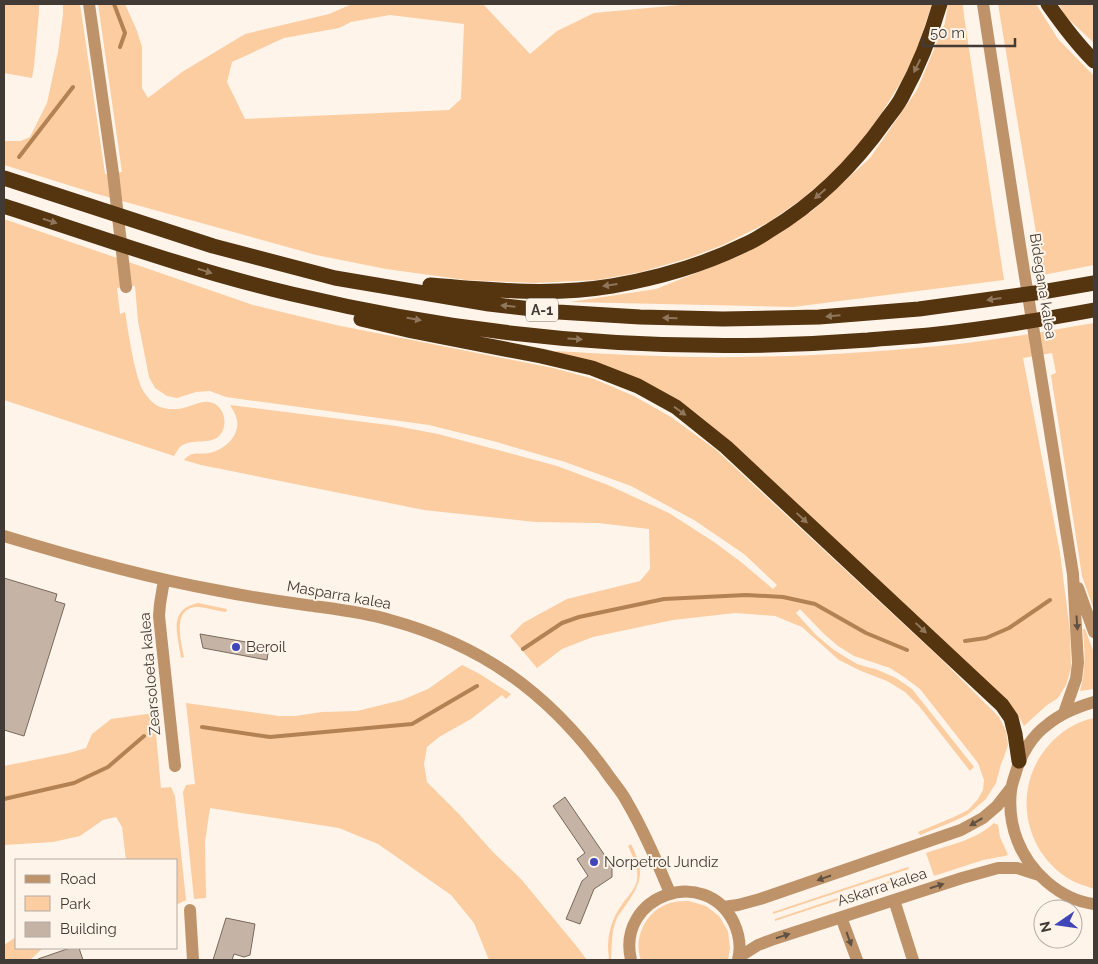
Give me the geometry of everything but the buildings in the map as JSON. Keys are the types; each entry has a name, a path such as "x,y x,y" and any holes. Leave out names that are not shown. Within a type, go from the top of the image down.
{"highway":[{"path":"335,278 495,291 564,290 611,286 657,276 706,261 747,244 790,219 819,195 852,163 871,140 903,97 923,54 940,4"},
{"path":"1048,4 1094,61"},
{"name":"A-1","path":"4,178 213,246 335,278 489,304 558,312 640,317 724,319 819,317 919,309 1094,283"},
{"name":"A-1","path":"4,206 208,273 291,294 357,309 482,330 555,338 638,344 725,346 820,344 928,335 1051,318 1094,310"},
{"path":"291,294 356,318 592,368 638,386 676,407 726,447 1002,705 1011,718 1019,761"}],"street":[{"path":"89,4 113,173 126,287"},
{"name":"Bidegana kalea","path":"983,4 1073,574 1078,663 1076,679 1064,713"},
{"name":"Masparra kalea","path":"4,536 56,552 164,580 270,600 359,612 388,619 428,631 466,648 513,676 542,699 587,746 626,800 649,842 670,893"},
{"name":"Bidegana kalea","path":"1073,574 1094,632"},
{"name":"Zearsoloeta kalea","path":"164,580 160,616 175,766"},
{"path":"1093,905 1072,898 1054,888 1039,875 1025,856 1015,835 1010,812 1011,788 1019,761 1030,742 1045,726 1064,713 1094,702"},
{"name":"Askarra kalea","path":"723,907 760,899 961,830 983,818 997,806 1011,788"},
{"name":"Askarra kalea","path":"738,958 758,945 774,939 998,868 1017,868 1039,875"},
{"path":"631,960 629,942 633,925 642,911 654,900 670,893 684,891 698,893 711,898 723,907 731,917 737,930 740,943 738,958"},
{"path":"894,900 913,960"},
{"path":"190,910 193,960"},
{"path":"841,917 858,960"}],"green space":[{"path":"4,4 39,4 32,78 4,73"},
{"path":"63,4 80,4 105,174 122,172 98,4 125,4 142,47 142,88 148,98 182,72 245,34 329,14 352,4 483,4 530,54 557,31 594,13 691,4 932,4 915,55 879,117 858,146 828,177 802,199 769,222 723,245 689,258 641,272 597,280 534,283 466,280 386,269 316,255 97,194 4,165 4,141 21,141 30,137 47,103 58,52","holes":["390,15 464,24 461,99 449,110 245,119 227,82 232,62 284,38 339,28 351,22"]},
{"path":"948,4 963,4 1004,280 793,307 570,302 656,289 741,255 812,211 870,158 917,90 945,23"},
{"path":"998,4 1036,4 1058,39 1094,76 1094,265 1043,275"},
{"path":"1059,4 1094,4 1094,43 1065,16"},
{"path":"4,219 253,305 336,325 553,368 594,379 634,396 671,417 715,449 940,658 999,717 1006,731 1008,745 996,783 986,799 967,815 920,835 918,832 968,810 978,799 983,790 984,780 978,763 920,689 890,668 854,656 838,646 800,609 796,613 816,635 834,650 857,664 896,678 912,689 974,767 970,771 919,706 905,692 887,681 839,660 802,627 775,616 735,613 673,620 593,637 562,649 537,668 510,636 523,623 567,599 640,581 650,569 649,529 598,523 535,522 424,510 184,460 193,454 209,453 220,449 230,441 236,431 237,420 230,405 396,426 438,434 557,466 608,485 669,513 714,542 773,589 777,585 744,554 694,520 631,486 565,462 429,425 226,397 210,391 196,392 177,398 167,396 155,388 149,377 138,321 135,286 117,288 120,314 125,312 131,348 142,390 156,405 164,408 182,408 204,402 218,406 224,420 223,431 220,435 212,440 185,444 180,447 174,456 4,400"},
{"path":"1094,323 1094,610 1082,576 1051,375 1056,373 1052,353 1023,358 1060,553 1070,631 1071,668 1066,685 1058,698 1047,705 1024,726 1016,712 689,411 556,355 556,351 692,357 761,357 864,352 983,341"},
{"path":"198,603 227,609 226,612 199,607 190,608 184,612 180,626 184,657 181,658 177,632 178,617 188,606"},
{"path":"1083,629 1085,629 1094,653 1094,689 1080,691 1084,660"},
{"path":"462,665 511,694 506,699 502,695 471,719 439,737 427,747 424,764 427,782 521,879 587,960 489,960 474,923 451,895 378,844 339,828 210,808 205,842 206,898 194,899 183,792 186,785 195,784 186,703 279,716 357,711 402,700 428,689"},
{"path":"154,713 161,788 171,787 175,796 186,900 178,904 178,859 126,859 122,827 116,817 103,820 80,836 53,842 4,845 4,766 86,748 92,734 111,719"},
{"path":"1094,718 1094,889 1063,875 1049,862 1038,847 1031,831 1027,813 1027,795 1031,777 1038,761 1049,745 1069,728"},
{"path":"994,823 998,825 1000,837 1008,855 983,860 934,876 926,853 971,838"},
{"path":"631,844 640,867 639,880 633,894 615,923 611,960 604,960 609,958 609,938 614,918 637,880 634,858 628,846"},
{"path":"908,867 909,869 773,914 773,912"},
{"path":"910,874 911,876 775,921 775,919"},
{"path":"689,901 706,906 719,916 728,931 730,948 728,960 641,960 639,942 644,924 650,916 665,905"},
{"path":"15,938 15,949 42,949 30,960 4,960 4,945"}],"waterway":[{"path":"114,4 125,33 120,47"},
{"path":"19,157 73,87"},
{"path":"523,649 562,623 579,617 664,599 746,595 783,597 815,604 866,633 907,650"},
{"path":"965,641 986,638 1009,628 1050,600"},
{"path":"202,727 270,737 412,724 477,686"},
{"path":"4,799 74,783 108,767 144,736"}],"place":[{"name":"Beroil","path":"236,647"},
{"name":"Norpetrol Jundiz","path":"594,862"}]}
